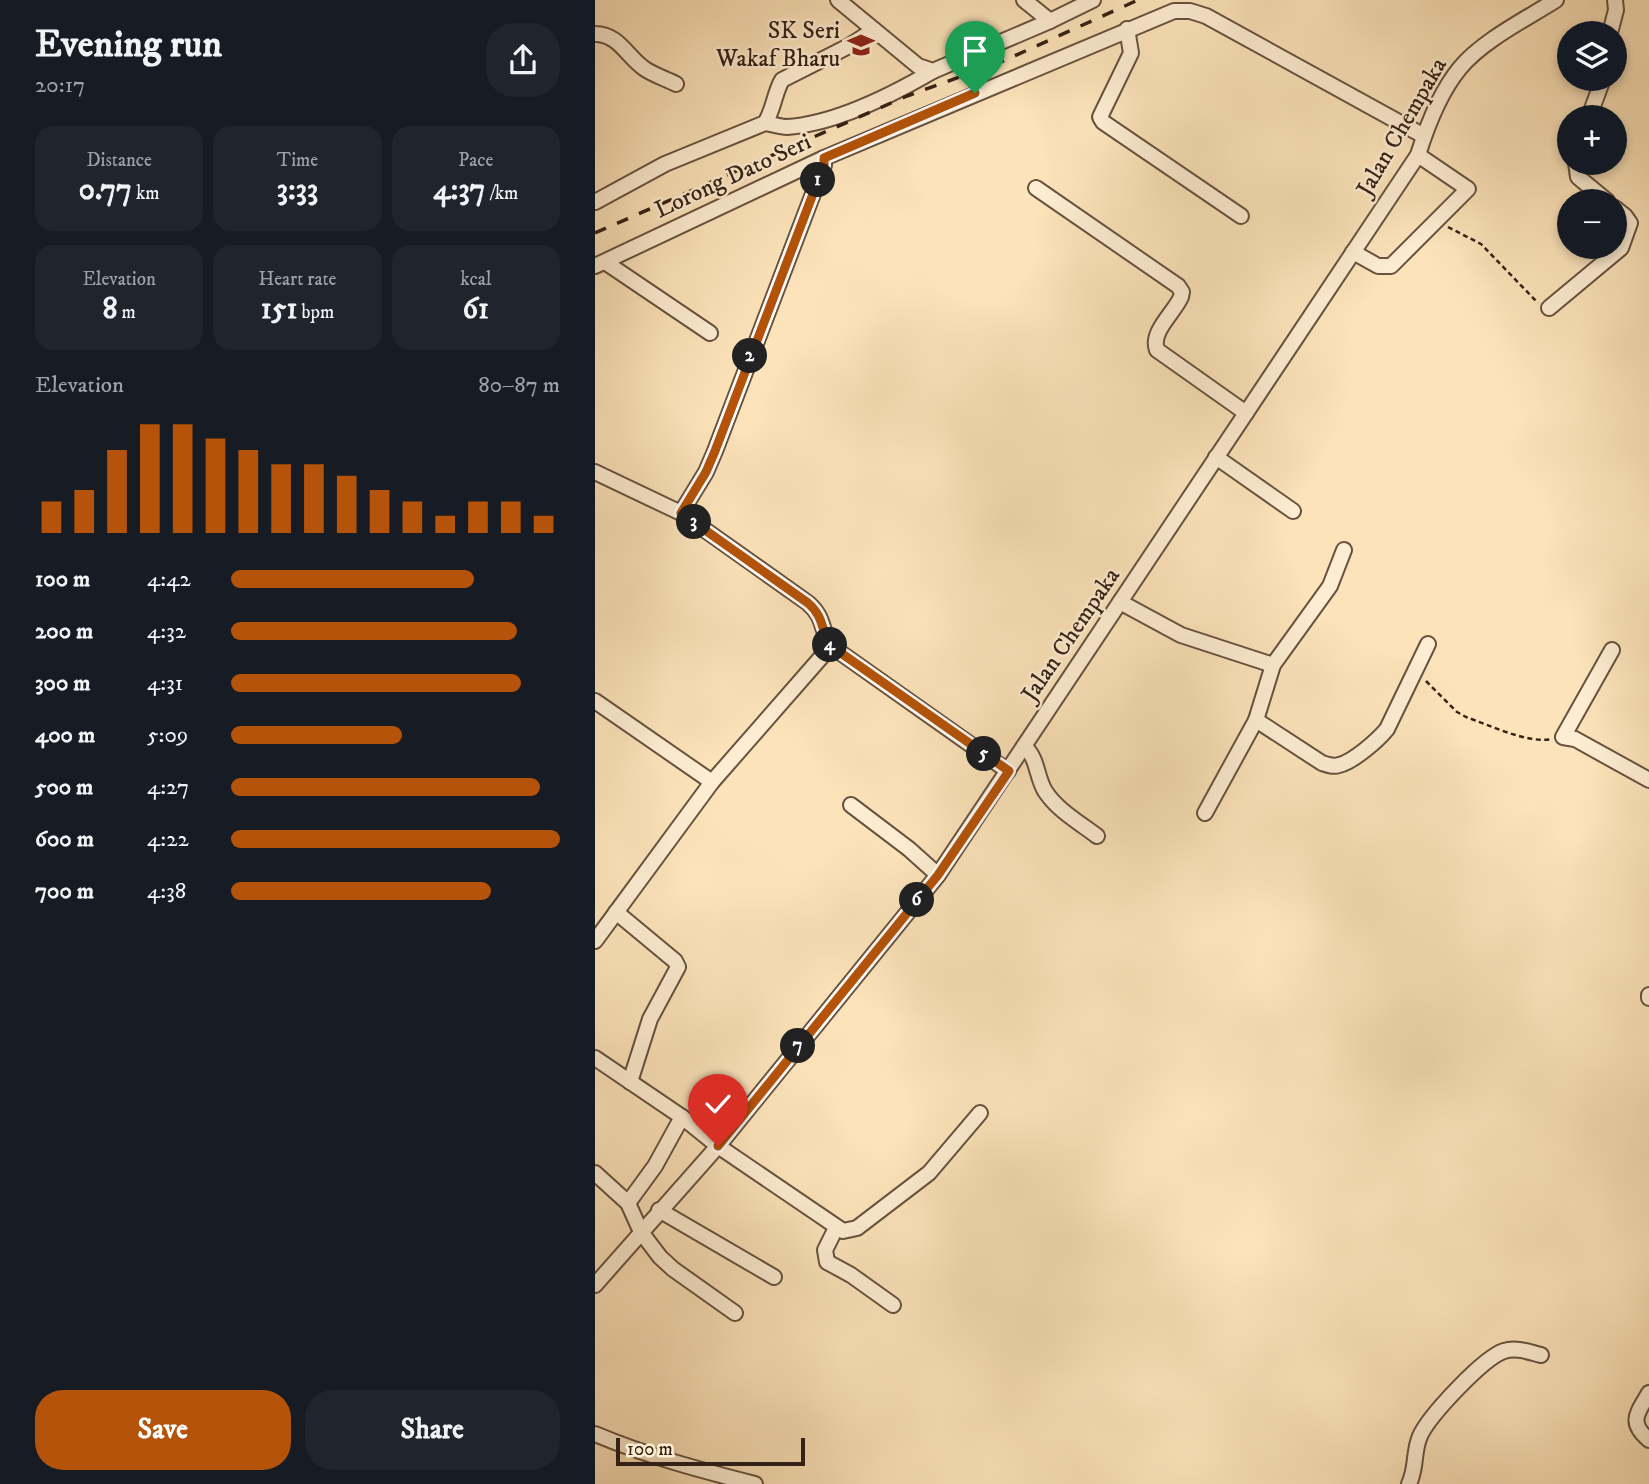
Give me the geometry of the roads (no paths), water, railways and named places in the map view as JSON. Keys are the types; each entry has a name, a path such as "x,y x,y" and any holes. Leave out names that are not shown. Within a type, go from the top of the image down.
{"street":[{"path":"838,0 918,66 933,71"},
{"path":"1024,0 1050,21"},
{"path":"595,202 665,164 765,123 784,127 817,121 856,109 933,71 1093,0"},
{"name":"Jalan Chempaka","path":"595,1285 718,1146 938,875 1418,155 1448,86 1460,68 1491,43 1556,0"},
{"path":"1613,21 1615,0"},
{"name":"Lorong Dato Seri","path":"600,264 824,158 1174,11 1206,16 1424,136"},
{"path":"1127,29 1131,53 1101,112 1103,122 1241,216"},
{"path":"765,123 782,80 829,57 874,30"},
{"path":"595,34 613,38 643,68 676,84"},
{"path":"1353,252 1378,266 1391,266 1468,189 1418,155"},
{"path":"681,513 706,472 715,451 824,165 824,158"},
{"path":"1578,175 1593,189"},
{"path":"1036,188 1178,286 1182,292 1181,297 1154,345 1157,350 1246,413"},
{"path":"1549,308 1608,259"},
{"path":"600,264 710,333"},
{"path":"1216,457 1293,512"},
{"path":"595,472 681,513 808,603 821,617 824,633 831,646 1009,771"},
{"path":"1205,813 1256,720 1273,665 1330,586 1344,550"},
{"path":"1120,602 1181,635 1273,665"},
{"path":"1256,720 1322,763 1341,765 1380,738 1387,729 1428,644"},
{"path":"595,941 712,782 831,646"},
{"path":"1612,650 1563,737 1575,740 1649,780"},
{"path":"595,701 712,782"},
{"path":"1024,747 1032,753 1039,777 1053,801 1097,836"},
{"path":"851,805 938,875"},
{"path":"616,912 675,961 678,967 650,1018 630,1082"},
{"path":"595,1058 842,1231 857,1228 929,1173 980,1113"},
{"path":"628,1203 655,1167 682,1117"},
{"path":"595,1173 628,1203 641,1231 660,1257 735,1313"},
{"path":"659,1210 774,1277"},
{"path":"836,1228 825,1250 827,1262 851,1275 893,1305"},
{"path":"1409,1484 1416,1464 1416,1446 1422,1432 1478,1367 1506,1350 1521,1349 1541,1355"},
{"path":"1649,1393 1636,1421 1637,1428 1649,1440"},
{"path":"595,1434 667,1461 755,1484"}],"railway":[{"path":"595,233 907,96 1001,62 1138,0"}],"place":[{"name":"SK Seri Wakaf Bharu","path":"861,45"}]}
